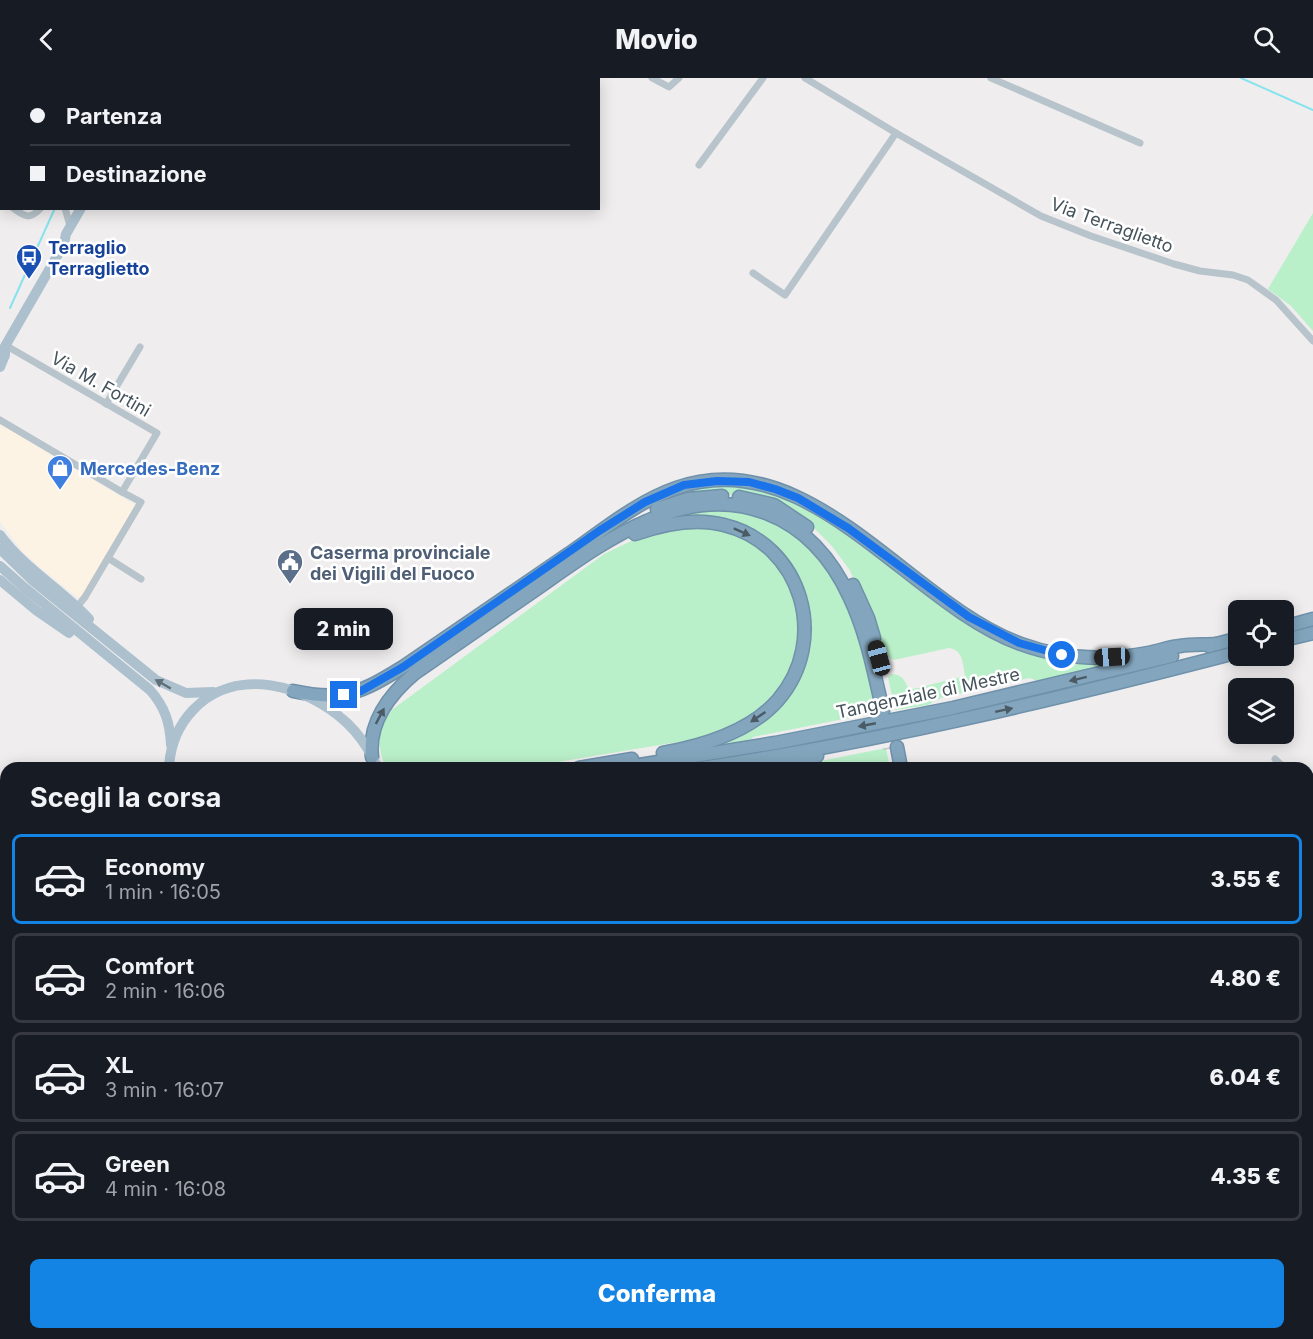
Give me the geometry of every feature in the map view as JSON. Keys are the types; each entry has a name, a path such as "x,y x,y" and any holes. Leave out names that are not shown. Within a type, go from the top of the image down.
{"highway":[{"path":"293,691 315,696 335,697 361,691 403,667 625,514 676,488 717,481 749,482 786,493 824,513 859,536 957,609 1019,643 1062,655 1099,658 1148,653 1179,646 1216,644"},
{"path":"375,762 372,738 376,721 406,681 589,553 647,521 689,508 717,504 759,509 779,517 815,545 835,570 865,634 886,710 872,632 854,586 826,545 808,527 781,509 766,502 745,498 721,496 688,499 665,505 613,528 570,553"},
{"path":"589,553 637,533 676,523 706,522 735,528 760,541 786,568 801,598 804,615 804,633 798,663 785,690 773,705 750,722 710,741 686,748 611,762"},
{"path":"1294,624 1313,619"},
{"path":"1294,638 1313,633"},
{"name":"Tangenziale di Mestre","path":"658,762 775,743 953,708 1081,679 1228,641"},
{"name":"Tangenziale di Mestre","path":"736,762 881,736 1108,686 1228,655"},
{"path":"793,762 862,747 881,736"},
{"path":"893,762 893,748 899,762"}],"main road":[{"path":"0,367 5,355 2,347 60,241 79,212"},
{"path":"0,535 22,560 113,646 156,680 177,692 200,694 240,685 258,684 293,691 320,703 348,724 359,736 374,762"},
{"path":"0,549 17,568 78,612"},
{"path":"0,566 150,690 163,706 170,725 170,762"},
{"path":"0,580 37,611 62,627 93,652 119,665"},
{"path":"171,751 178,732 190,713 219,691"}],"street":[{"path":"652,78 669,87 679,78"},
{"path":"699,165 763,78"},
{"name":"Via Terraglietto","path":"805,78 896,134 1041,216 1091,236 1174,264 1248,280 1276,300 1313,341"},
{"path":"991,78 1140,143"},
{"path":"753,273 785,295 896,134"},
{"path":"17,210 26,217 31,217 39,210"},
{"path":"65,210 68,230"},
{"name":"Via M. Fortini","path":"2,347 157,433 122,492"},
{"path":"106,404 140,347"},
{"path":"0,420 141,502 78,612"},
{"path":"108,558 141,579"},
{"path":"1275,759 1278,762"}],"shaded area":[{"path":"0,424 137,506 81,597 77,597 38,566 22,551 0,522"}],"green space":[{"path":"1313,213 1313,331 1291,306 1268,289"},
{"path":"719,485 759,489 815,511 987,630 1101,664 1101,666 1041,682 1029,678 941,698 928,705 895,710 888,677 891,674 903,678 909,690 965,676 960,655 954,649 949,648 894,660 885,655 872,617 849,569 831,545 810,524 736,494 669,500 669,495"},
{"path":"713,510 744,512 778,522 815,551 851,606 879,712 753,737 725,745 724,741 770,713 810,634 774,547 681,518 683,515"},
{"path":"706,525 752,539 788,573 803,633 782,691 741,724 682,745 678,742 557,762 384,762 380,744 381,730 393,709 604,554 646,534 674,527"},
{"path":"886,748 889,762 816,762"}],"waterway":[{"path":"1241,78 1313,110"},
{"path":"10,308 54,210"}],"tunnel":[{"path":"883,712 889,749"}],"place":[{"name":"Terraglio Terraglietto","path":"29,280"},
{"name":"Mercedes-Benz","path":"60,491"},
{"name":"Caserma provinciale dei Vigili del Fuoco","path":"290,585"}],"route":[{"path":"344,695 361,691 403,667 599,531 645,502 684,485 717,481 749,482 798,498 848,528 969,617 1019,643 1062,655"}]}
